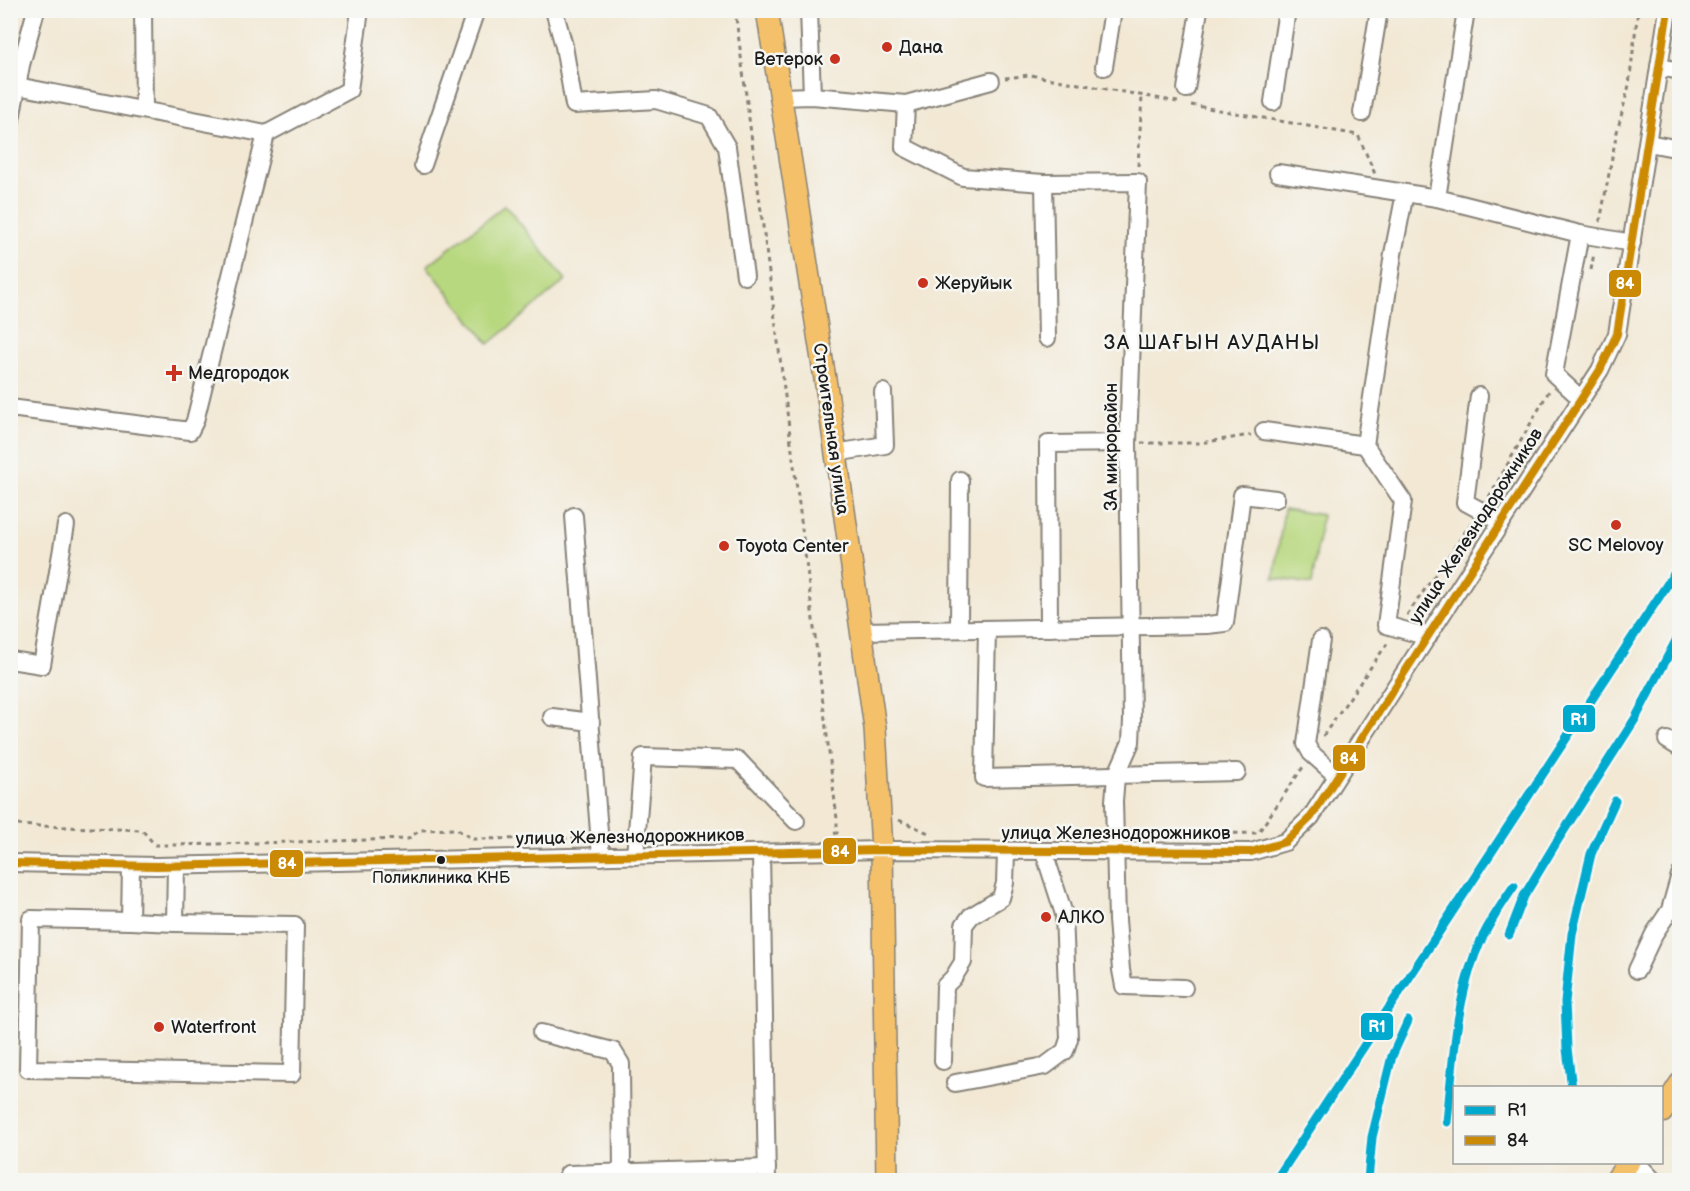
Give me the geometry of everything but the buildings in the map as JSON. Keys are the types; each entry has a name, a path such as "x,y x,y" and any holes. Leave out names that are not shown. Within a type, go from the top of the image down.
{"main road":[{"name":"Строительная улица","path":"767,10 835,453 874,728 882,850 886,1180"},
{"path":"1663,1110 1680,1084"},
{"path":"1616,1180 1628,1164"}],"street":[{"path":"10,125 16,76 36,10"},
{"path":"143,10 144,110"},
{"path":"16,76 144,110 266,134 349,90 360,10"},
{"path":"423,165 476,10"},
{"path":"554,10 564,46 574,105 656,100 709,116 727,147 745,276"},
{"path":"809,10 812,96"},
{"path":"1104,67 1113,10"},
{"path":"1186,89 1199,10"},
{"path":"1273,102 1287,10"},
{"path":"1362,112 1378,10"},
{"path":"1437,198 1466,10"},
{"name":"улица Железнодорожников","path":"10,863 176,866 882,850 1251,852 1284,842 1311,817 1600,370 1617,334 1668,10"},
{"path":"1659,67 1680,71"},
{"path":"780,97 812,96 906,104 991,81"},
{"path":"906,104 904,147 963,177 1044,183 1137,182"},
{"path":"10,408 190,431 195,421 266,134"},
{"path":"1648,143 1680,149"},
{"path":"1278,173 1437,198 1580,234 1632,243"},
{"name":"3А микрорайон","path":"1137,182 1128,442 1131,742 1116,776 1114,801 1118,920 1124,986 1184,988"},
{"path":"1044,183 1047,338"},
{"path":"1405,193 1393,254 1365,445 1403,501 1386,625 1428,636"},
{"path":"1580,234 1554,374 1581,399"},
{"path":"835,453 885,445 883,392"},
{"path":"1479,396 1465,502 1502,522"},
{"path":"1264,431 1365,445"},
{"path":"1050,628 1048,444 1128,442"},
{"path":"959,629 960,480"},
{"path":"860,631 1225,623 1242,495 1275,499"},
{"path":"574,516 602,857"},
{"path":"10,660 42,665 66,525"},
{"path":"987,629 984,778 1237,772"},
{"path":"1322,640 1306,739 1308,749 1337,776"},
{"path":"552,717 591,722"},
{"path":"635,856 643,757 738,760 796,821"},
{"path":"944,1061 945,986 963,962 964,926 971,916 1001,898 1005,883 1006,852"},
{"path":"955,1083 1045,1066 1065,1051 1069,1039 1064,914 1044,852"},
{"path":"568,1174 622,1172 767,1174 760,853"},
{"path":"130,921 131,866"},
{"path":"175,923 176,866"},
{"path":"1637,970 1654,934 1670,910 1680,876"},
{"path":"31,919 175,923 295,925 292,1074 28,1069 31,919"},
{"path":"541,1033 613,1051 621,1064 622,1172"},
{"path":"1638,1164 1653,1180"}],"path":[{"path":"735,10 837,819 837,833 827,835"},
{"path":"1589,280 1616,135 1629,85 1638,10"},
{"path":"991,81 1030,75 1358,135 1382,190"},
{"path":"1137,182 1142,96"},
{"path":"1188,834 1258,833 1480,510 1557,377"},
{"path":"1128,442 1200,443 1233,439 1264,431"},
{"path":"899,821 936,836"},
{"path":"10,829 15,825 142,830 154,845 408,839 420,830 456,829 473,839 600,837"},
{"path":"636,837 732,836"}],"green space":[{"path":"505,205 566,280 489,344 427,266"},
{"path":"1284,509 1322,515 1312,584 1274,578"}],"transit line":[{"name":"84","path":"10,863 156,866 882,850 1251,852 1285,842 1311,817 1600,370 1617,334 1668,10"},
{"name":"R1","path":"1276,1180 1680,565"},
{"name":"R1","path":"1509,935 1524,896 1635,719 1680,633"},
{"name":"R1","path":"1572,1086 1565,1002 1572,934 1591,854 1615,801"},
{"name":"R1","path":"1447,1122 1456,1037 1468,974 1483,936 1514,886"},
{"name":"R1","path":"1368,1180 1372,1137 1392,1056 1408,1021"}],"place":[{"name":"Дана","path":"887,47"},
{"name":"Ветерок","path":"835,59"},
{"name":"Жеруйык","path":"923,283"},
{"name":"Медгородок","path":"174,373"},
{"name":"SC Melovoy","path":"1616,525"},
{"name":"Toyota Center","path":"724,546"},
{"name":"Поликлиника КНБ","path":"441,860"},
{"name":"АЛКО","path":"1046,917"},
{"name":"Waterfront","path":"159,1027"}],"district":[{"name":"3А ШАҒЫН АУДАНЫ","path":"1212,343"}]}
